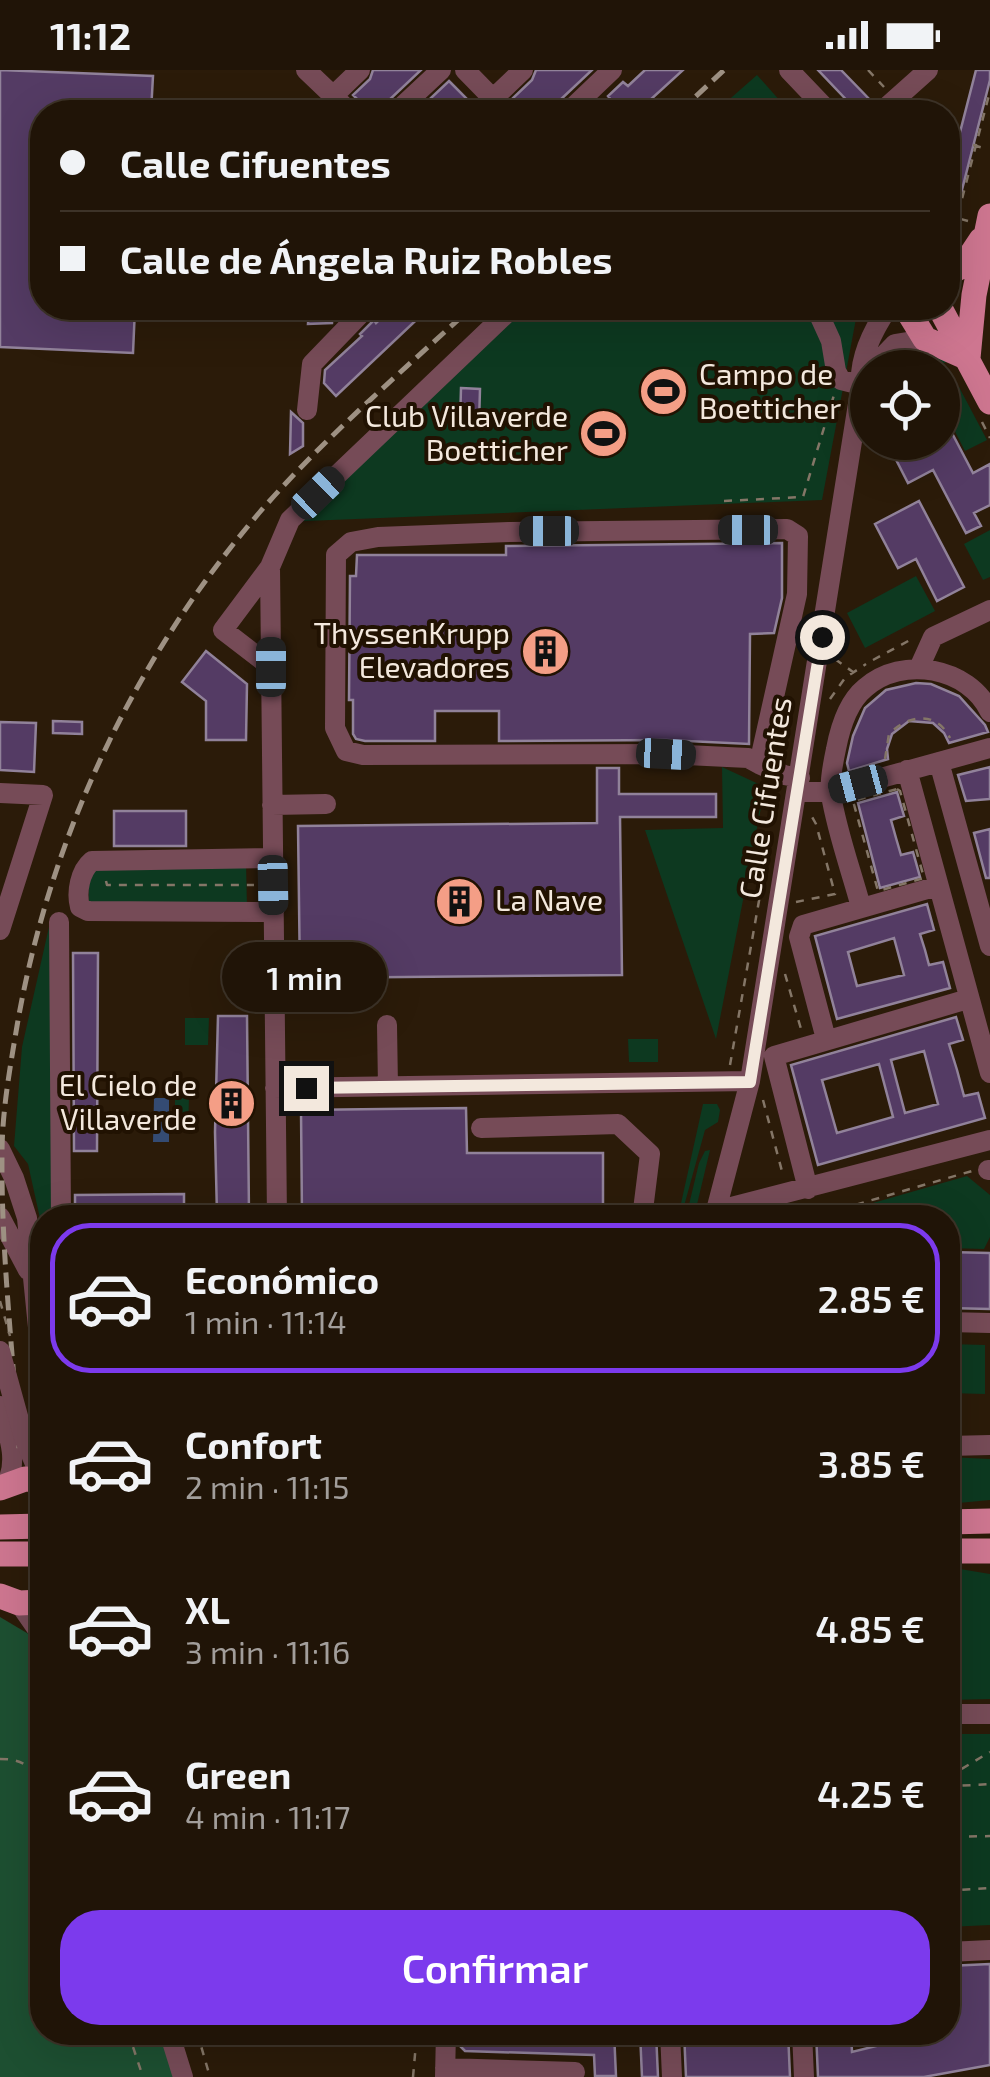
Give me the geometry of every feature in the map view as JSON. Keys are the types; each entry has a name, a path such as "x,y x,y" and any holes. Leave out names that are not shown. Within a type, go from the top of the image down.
{"main road":[{"path":"960,268 965,264 981,223"},
{"path":"968,358 981,223"},
{"path":"960,284 974,294"},
{"path":"913,320 925,340 968,358"},
{"path":"947,320 990,402"},
{"path":"3,1486 30,1479"},
{"path":"960,1522 990,1521"},
{"path":"0,1526 30,1526"},
{"path":"960,1551 990,1551"},
{"path":"0,1554 30,1554"}],"street":[{"path":"306,70 337,100"},
{"path":"333,96 360,70"},
{"path":"409,100 441,70"},
{"path":"465,70 487,100"},
{"path":"499,100 523,70"},
{"path":"581,100 612,70"},
{"path":"789,70 818,100"},
{"path":"896,100 928,70"},
{"path":"341,332 342,320"},
{"path":"307,410 312,364 354,320"},
{"path":"271,667 222,630 270,567 290,520 499,320"},
{"path":"821,320 831,341 836,371 850,374"},
{"name":"Calle Cifuentes","path":"866,350 882,320"},
{"path":"889,350 895,344 925,340"},
{"name":"Calle Cifuentes","path":"718,1205 754,1083 850,444"},
{"path":"768,768 797,594 798,536 787,529 378,537 351,542 336,555 335,728 346,751 748,758 799,785 830,792 990,748"},
{"path":"270,567 277,1205"},
{"path":"919,668 933,637 990,610"},
{"path":"861,907 830,792 845,716 864,688 886,675 919,668 949,673 984,700 990,712"},
{"path":"939,762 980,873 990,946"},
{"path":"908,770 990,1073"},
{"path":"0,793 43,795 0,930"},
{"path":"272,805 326,804"},
{"path":"273,858 92,860 86,866 77,896 80,907 88,911 274,912"},
{"path":"826,1039 799,937 804,925 938,886"},
{"path":"60,922 61,1205"},
{"path":"808,1189 774,1056 968,999"},
{"path":"387,1026 388,1087"},
{"path":"276,1088 754,1083"},
{"path":"481,1128 618,1124 650,1154 644,1205"},
{"path":"748,1205 990,1140"},
{"path":"0,1148 27,1218 30,1245"},
{"path":"0,1217 30,1273"},
{"path":"960,1322 990,1323"},
{"path":"0,1352 30,1452"},
{"path":"0,1406 14,1460 13,1473 3,1486"},
{"path":"960,1446 990,1445"},
{"path":"960,1714 990,1714"},
{"path":"960,1951 990,1950"},
{"path":"172,2045 183,2077"},
{"path":"186,2045 196,2077"},
{"path":"446,2045 445,2072 575,2072"},
{"path":"671,2045 672,2077"},
{"path":"803,2045 804,2077"}],"path":[{"path":"868,70 886,100"},
{"path":"960,209 990,92"},
{"path":"982,122 990,124"},
{"path":"974,146 986,148"},
{"path":"724,501 802,497 850,398"},
{"path":"829,657 853,672 913,638 933,637"},
{"path":"885,760 889,734 910,718 936,722 952,742"},
{"path":"889,791 853,801 878,891 917,880"},
{"path":"794,903 835,894 810,814"},
{"path":"102,860 106,885 273,885"},
{"path":"729,1068 763,880"},
{"path":"783,968 802,1030 790,1033"},
{"path":"754,1083 785,1179"},
{"path":"857,1205 988,1169"},
{"path":"960,1771 990,1752"},
{"path":"0,1759 18,1759 30,1767"},
{"path":"960,1786 990,1784"},
{"path":"960,1837 990,1836"},
{"path":"960,1890 990,1888"},
{"path":"133,2045 144,2077"},
{"path":"200,2045 210,2077"},
{"path":"413,2077 416,2045"}],"green space":[{"path":"757,75 779,100 729,100"},
{"name":"Campo de Boetticher","path":"490,320 856,320 822,500 282,522"},
{"path":"960,389 987,440 965,451 960,441"},
{"path":"990,530 990,577 983,580 964,544"},
{"path":"916,576 935,611 865,648 847,613"},
{"path":"722,767 765,787 716,1039 645,830 723,828"},
{"path":"246,861 247,908 89,907 88,870"},
{"path":"49,927 54,928 57,1205 37,1205 28,1164 14,1146 22,1047"},
{"path":"185,1018 209,1018 208,1045 185,1045"},
{"path":"628,1039 658,1039 658,1062 629,1062"},
{"path":"175,1097 189,1098 188,1131 175,1131"},
{"path":"703,1104 717,1104 718,1122 705,1130 684,1205 681,1205"},
{"path":"710,1150 697,1205 689,1205 699,1163 705,1151"},
{"path":"967,1176 990,1195 990,1237 984,1249 960,1248 960,1205 866,1205"},
{"path":"960,1344 985,1345 985,1394 960,1393"},
{"path":"960,1458 990,1459 990,1500 960,1503"},
{"path":"960,1569 990,1574 990,1699 960,1700"},
{"path":"0,1617 30,1635 30,2045 169,2045 178,2077 0,2077"},
{"path":"960,1734 990,1734 990,1925 960,1926"}],"water":[{"path":"154,1098 169,1098 169,1142 153,1142"}],"building":[{"path":"0,70 153,76 152,100 30,100 30,320 134,320 133,353 0,347"},
{"path":"373,70 421,70 389,100 358,100 353,95 370,79"},
{"path":"536,70 592,70 560,100 515,100"},
{"path":"645,70 683,70 650,100 611,100 608,96 623,82 628,86"},
{"path":"818,70 841,70 870,100 847,100"},
{"path":"976,70 990,70 960,198 960,132"},
{"path":"449,81 468,100 429,100"},
{"path":"308,320 332,320 332,323 308,324"},
{"path":"374,320 376,323 416,320 336,396 324,383 325,370"},
{"path":"461,388 480,389 479,424 460,424"},
{"path":"291,412 303,423 303,446 290,454"},
{"path":"960,448 973,473 990,464 990,505 974,513 981,526 966,533 933,470 908,483 896,460 960,460"},
{"path":"919,501 964,587 937,601 916,559 898,568 875,524"},
{"name":"ThyssenKrupp Elevadores","path":"782,543 782,598 774,633 750,634 749,744 666,740 499,741 499,711 435,711 435,741 365,741 353,734 353,700 349,700 350,576 356,576 357,555 506,555 506,546"},
{"path":"206,651 247,684 246,740 206,740 206,701 182,682"},
{"path":"931,684 959,696 988,732 949,743 933,723 909,721 892,734 888,759 849,771 853,736 865,708 886,690"},
{"path":"53,721 82,722 82,734 53,733"},
{"path":"0,722 36,723 34,772 0,770"},
{"path":"990,767 990,799 966,801 958,775"},
{"name":"La Nave","path":"597,768 619,768 619,794 716,794 716,817 620,817 622,975 300,978 298,826 597,823"},
{"path":"897,792 904,816 891,820 901,855 913,852 920,877 880,888 858,803"},
{"path":"114,811 186,811 186,846 114,846"},
{"path":"990,829 990,878 986,878 974,833"},
{"path":"927,904 934,930 920,934 929,965 943,962 950,988 837,1019 815,936","holes":["894,938 904,975 857,986 848,952"]},
{"path":"73,953 98,953 97,1151 74,1151"},
{"path":"218,1016 247,1016 249,1205 217,1205"},
{"path":"956,1017 963,1040 949,1044 964,1096 978,1093 985,1118 818,1165 791,1065","holes":["924,1051 938,1104 905,1113 891,1060","879,1064 893,1117 837,1133 822,1080"]},
{"path":"466,1108 467,1153 603,1153 603,1205 302,1205 301,1110"},
{"path":"184,1194 184,1205 75,1205 75,1195"},
{"path":"960,1252 990,1253 990,1309 960,1308"},
{"path":"990,1964 990,2065 924,2077 818,2077 817,2045 852,2045 852,2052 876,2045 960,2045 960,1965"},
{"path":"459,2045 615,2045 616,2076 595,2076 594,2055 465,2051"},
{"path":"641,2045 657,2045 658,2077 642,2077"},
{"path":"685,2045 789,2045 790,2077 686,2077"}],"railway":[{"path":"692,100 724,70"},
{"path":"19,1448 3,1228 3,1122 32,955 75,819 136,689 214,569 309,459 458,320"}],"place":[{"name":"Campo de Boetticher","path":"664,392"},
{"name":"Club Villaverde Boetticher","path":"603,434"},
{"name":"ThyssenKrupp Elevadores","path":"545,651"},
{"name":"La Nave","path":"460,901"},
{"name":"El Cielo de Villaverde","path":"232,1103"}],"route":[{"path":"306,1088 750,1082 822,637"}]}
